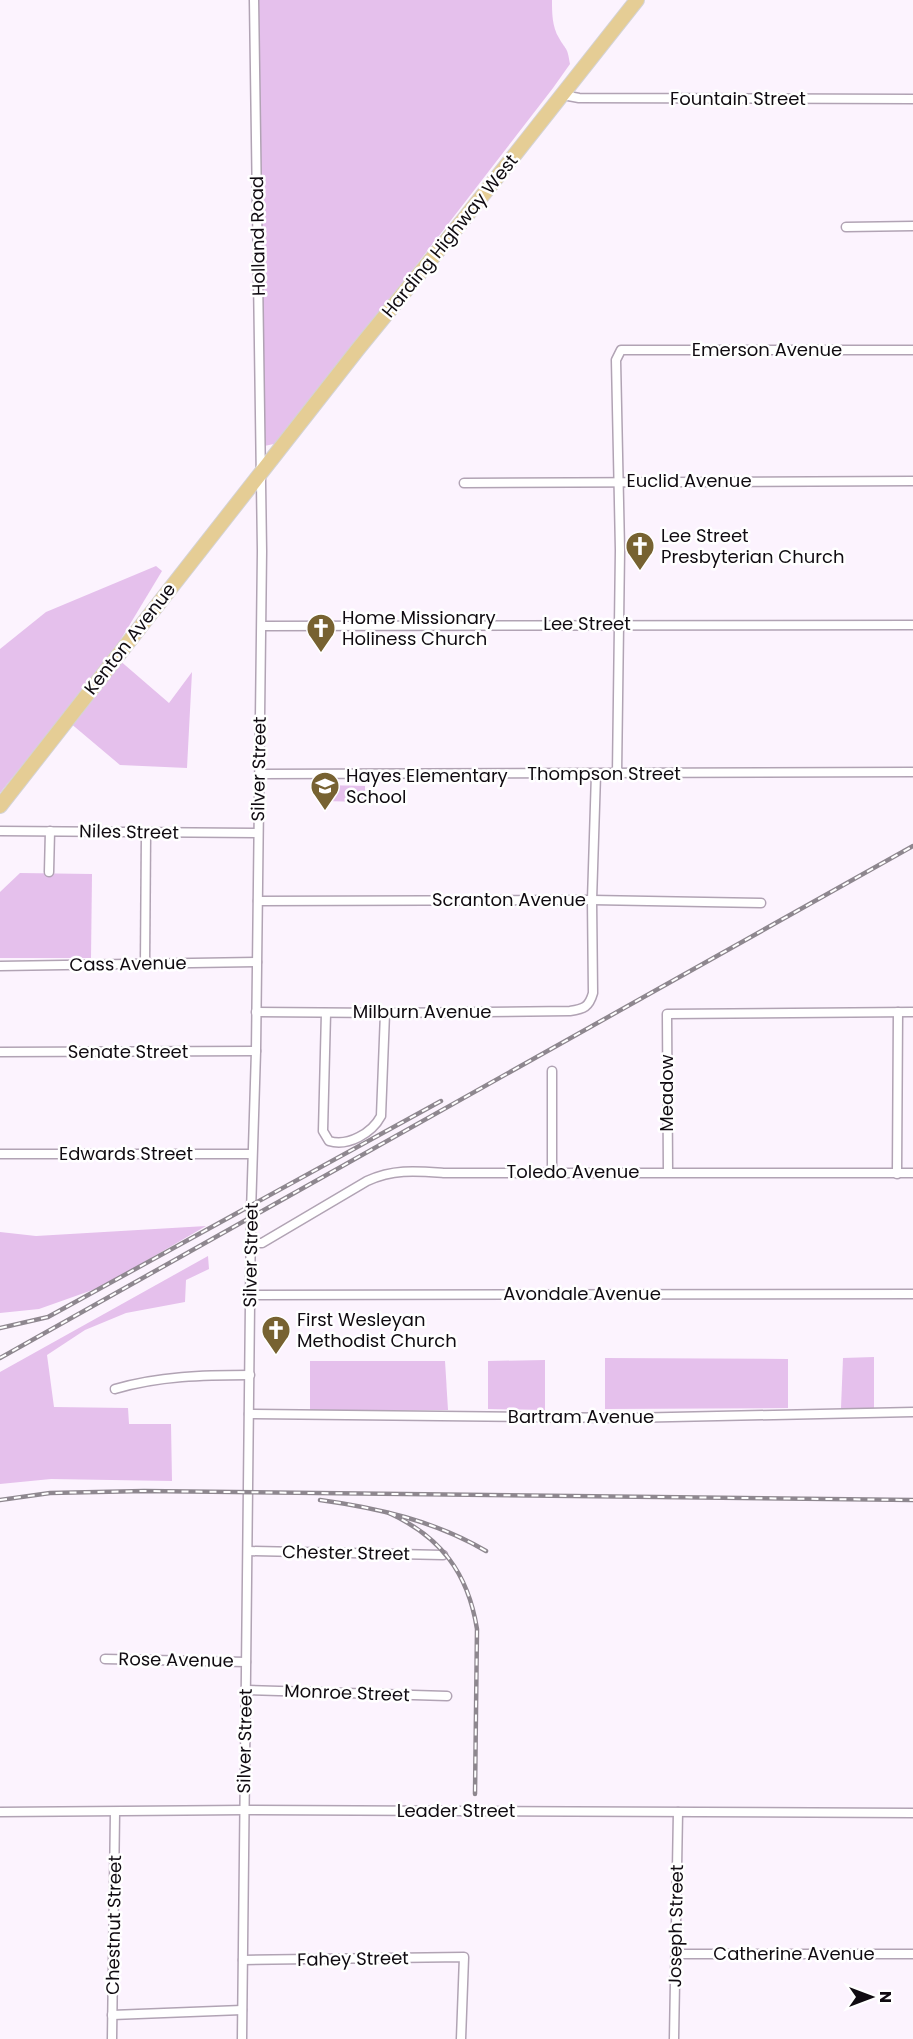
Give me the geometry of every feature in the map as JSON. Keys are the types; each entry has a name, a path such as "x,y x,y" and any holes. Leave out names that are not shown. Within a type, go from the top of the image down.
{"main road":[{"name":"Harding Highway West","path":"261,472 637,0"},
{"name":"Kenton Avenue","path":"0,806 261,472"}],"street":[{"name":"Holland Road","path":"254,0 261,472"},
{"name":"Fountain Street","path":"563,95 579,98 913,99"},
{"path":"846,226 913,226"},
{"name":"Emerson Avenue","path":"619,481 616,360 621,350 913,350"},
{"name":"Silver Street","path":"242,2039 252,1154 256,1051 262,626 261,472"},
{"path":"617,774 620,624 619,481"},
{"name":"Euclid Avenue","path":"464,483 913,482"},
{"name":"Lee Street","path":"262,626 913,625"},
{"name":"Thompson Street","path":"259,774 913,772"},
{"path":"592,900 596,774"},
{"name":"Niles Street","path":"0,831 258,833"},
{"path":"49,872 50,831"},
{"path":"145,964 146,833"},
{"name":"Scranton Avenue","path":"258,901 592,900 761,903"},
{"name":"Milburn Avenue","path":"256,1012 582,1010 587,1007 593,993 592,900"},
{"name":"Cass Avenue","path":"0,966 256,962"},
{"path":"326,1012 323,1131 329,1142 338,1144 355,1139 376,1126 381,1116 385,1013"},
{"path":"897,1174 898,1012 913,1012"},
{"name":"Meadow","path":"668,1172 667,1014 898,1012"},
{"name":"Senate Street","path":"0,1052 256,1051"},
{"path":"552,1071 552,1172"},
{"name":"Edwards Street","path":"0,1154 252,1154"},
{"name":"Toledo Avenue","path":"251,1243 262,1243 367,1181 384,1174 404,1171 444,1173 913,1173"},
{"name":"Avondale Avenue","path":"251,1295 913,1294"},
{"path":"115,1389 144,1381 204,1376 250,1376"},
{"name":"Bartram Avenue","path":"249,1414 625,1418 913,1412"},
{"name":"Chester Street","path":"248,1551 443,1555"},
{"name":"Rose Avenue","path":"105,1659 246,1662"},
{"name":"Monroe Street","path":"246,1690 447,1696"},
{"name":"Leader Street","path":"0,1812 245,1810 913,1813"},
{"name":"Chestnut Street","path":"112,2039 116,1812"},
{"name":"Joseph Street","path":"674,2039 678,1812"},
{"name":"Catherine Avenue","path":"676,1954 913,1954"},
{"name":"Fahey Street","path":"243,1960 464,1957 461,2039"},
{"path":"112,2016 242,2010"}],"shaded area":[{"path":"258,0 552,0 555,29 567,52 570,64 279,443 264,446"},
{"path":"156,566 162,571 112,654 0,793 0,649 46,612"},
{"path":"118,659 169,703 192,672 187,768 120,765 69,722"},
{"path":"324,785 365,786 365,802 323,801"},
{"path":"20,873 92,874 91,958 0,958 0,892"},
{"path":"206,1226 101,1287 39,1309 0,1313 0,1232 36,1236"},
{"path":"208,1256 209,1269 186,1280 185,1302 126,1313 85,1330 47,1355 54,1407 128,1408 129,1424 171,1424 172,1481 51,1479 0,1484 0,1372"},
{"path":"874,1357 874,1408 841,1408 843,1358"},
{"path":"605,1358 788,1359 788,1408 605,1409"},
{"path":"545,1360 545,1410 488,1409 488,1361"},
{"path":"310,1361 445,1361 448,1410 310,1411"}],"railway":[{"path":"0,1358 913,846"},
{"path":"0,1328 48,1317 441,1101"},
{"path":"0,1500 50,1493 144,1491 913,1500"},
{"path":"320,1500 406,1517 447,1532 486,1551"},
{"path":"389,1513 423,1533 437,1545 459,1574 473,1609 477,1629 475,1794"}],"place":[{"name":"Lee Street Presbyterian Church","path":"640,572"},
{"name":"Home Missionary Holiness Church","path":"321,654"},
{"name":"Hayes Elementary School","path":"325,812"},
{"name":"First Wesleyan Methodist Church","path":"276,1356"}]}
